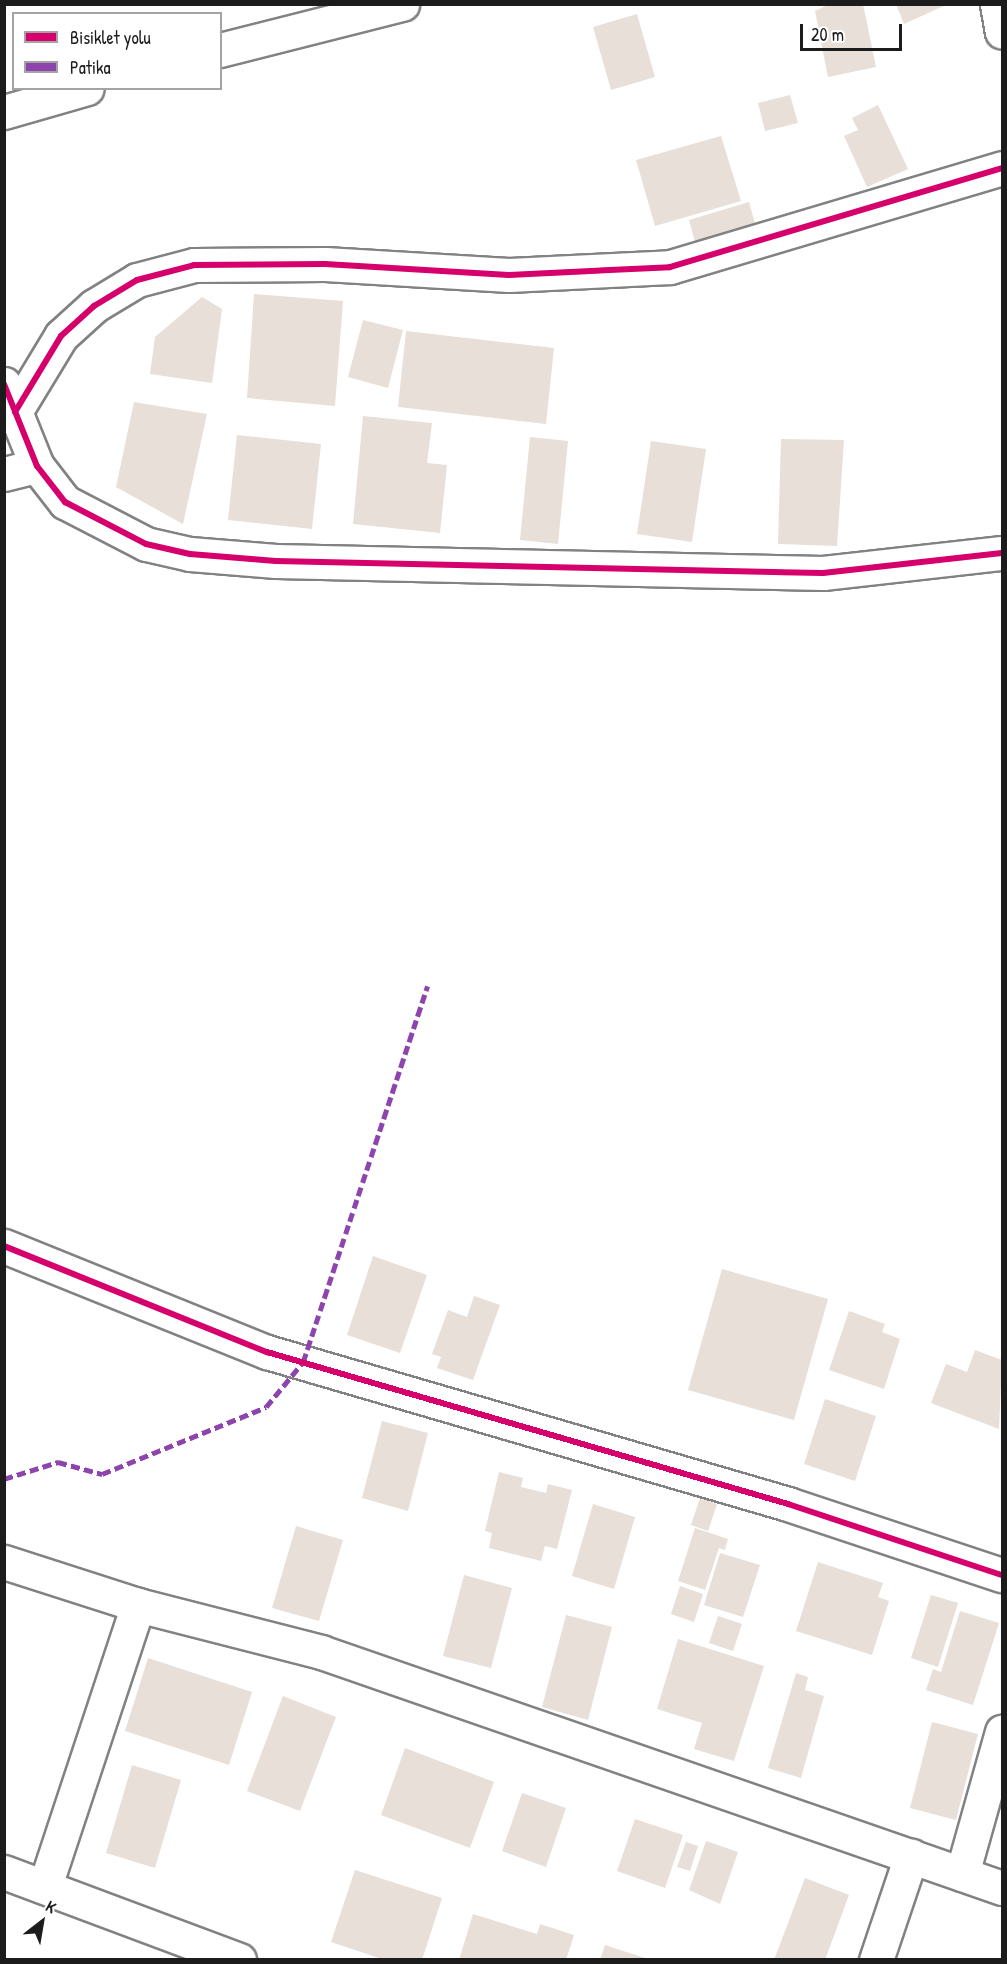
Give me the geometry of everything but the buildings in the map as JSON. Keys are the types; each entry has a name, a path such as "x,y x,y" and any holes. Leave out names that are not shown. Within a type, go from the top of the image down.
{"street":[{"path":"222,49 402,4"},
{"path":"997,4 1002,32"},
{"path":"4,112 80,90"},
{"path":"1002,168 670,267 509,275 325,264 194,265 137,280 94,306 62,336 10,398 37,466 65,502 104,526 146,544 190,554 276,561 823,573 1002,553"},
{"path":"4,474 37,466"},
{"path":"4,1246 267,1352 788,1504 1002,1575"},
{"path":"4,1562 138,1605 321,1652 1002,1888"},
{"path":"45,1886 138,1605"},
{"path":"962,1874 1002,1732"},
{"path":"876,1959 911,1856"},
{"path":"4,1872 45,1886 188,1950 239,1959"}],"marked path":[{"path":"4,1479 58,1462 102,1474 266,1407 303,1362 427,986"}],"cycle path":[{"path":"15,412 61,336 94,306 137,280 194,265 325,264 509,275 670,267 1002,168"},
{"path":"4,384 37,466 65,502 146,544 190,554 276,561 823,573 1002,553"},
{"path":"4,1246 267,1352 788,1504 1002,1575"}]}
